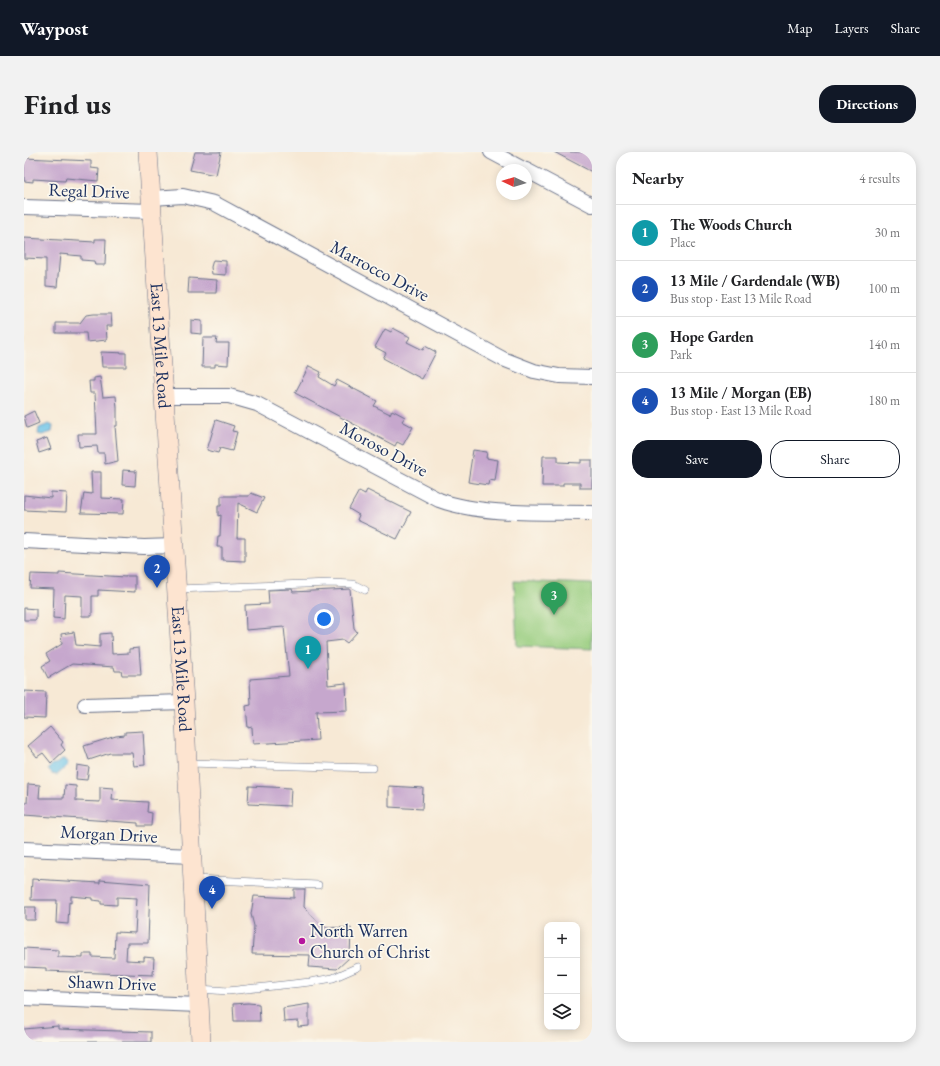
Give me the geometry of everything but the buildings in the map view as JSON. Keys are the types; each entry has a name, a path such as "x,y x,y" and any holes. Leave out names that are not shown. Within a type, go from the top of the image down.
{"main road":[{"name":"East 13 Mile Road","path":"148,152 188,763 201,1042"}],"street":[{"path":"491,152 514,164"},
{"path":"532,173 592,205"},
{"name":"Marrocco Drive","path":"152,205 183,196 214,203 503,360 534,371 559,376 592,377"},
{"name":"Regal Drive","path":"24,207 152,205"},
{"name":"Moroso Drive","path":"164,396 228,396 257,404 439,500 457,507 489,510 592,513"},
{"path":"24,541 174,546"},
{"path":"85,705 184,702"},
{"name":"Morgan Drive","path":"24,849 193,856"},
{"name":"Shawn Drive","path":"24,998 199,997"}],"lane":[{"path":"177,589 330,583 353,584 365,590"},
{"path":"188,763 373,768"},
{"path":"194,879 318,885"},
{"path":"199,997 228,991 310,982 332,978 358,967"}],"green space":[{"path":"514,581 592,584 592,649 517,646"}],"water":[{"path":"49,424 53,426 52,432 42,435 38,434 39,428"},
{"path":"61,760 64,760 68,765 57,775 52,774 48,769 53,764 56,764"}],"place":[{"name":"13 Mile / Gardendale (WB)","path":"157,588"},
{"name":"Hope Garden","path":"554,615"},
{"name":"The Woods Church","path":"308,669"},
{"name":"13 Mile / Morgan (EB)","path":"212,909"},
{"name":"North Warren Church of Christ","path":"302,941"}]}
